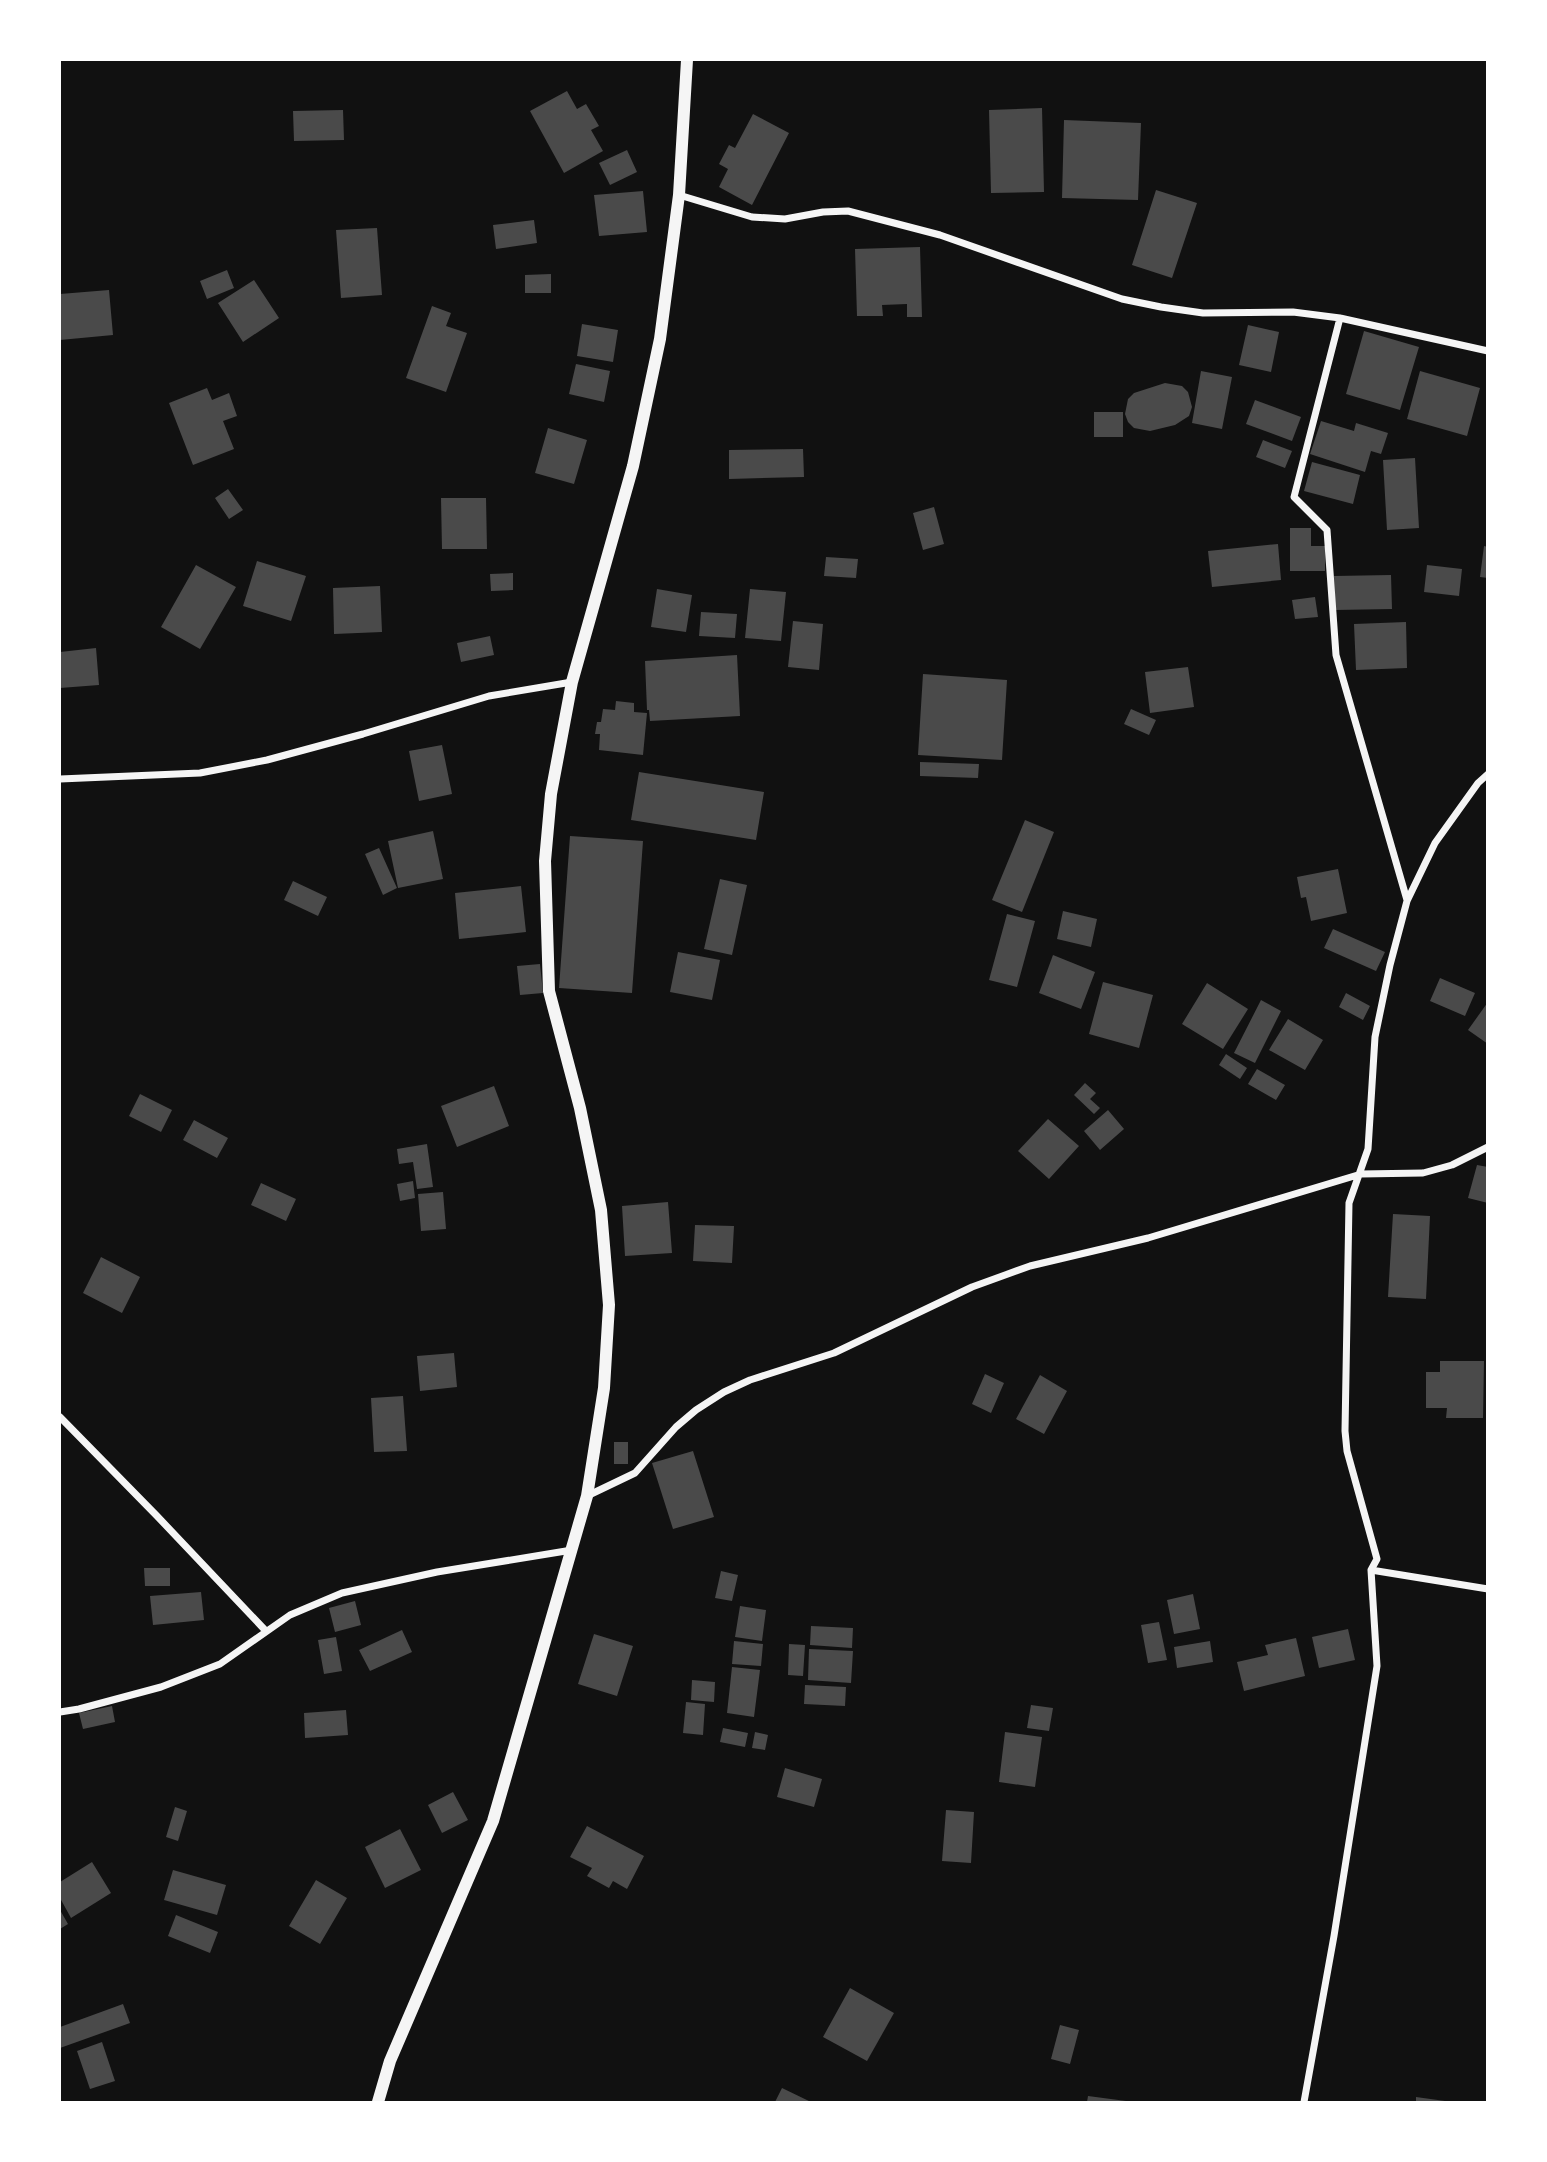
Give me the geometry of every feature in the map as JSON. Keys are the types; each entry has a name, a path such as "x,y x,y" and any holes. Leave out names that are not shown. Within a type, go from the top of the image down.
{"street":[{"path":"378,2102 390,2061 493,1821 587,1496 604,1388 609,1305 601,1210 580,1108 549,990 545,861 551,794 572,682 636,453 660,339 679,195 687,60"},
{"path":"679,195 752,217 785,219 823,212 848,211 940,235 1122,299 1161,307 1203,313 1293,312 1340,318 1488,351"},
{"path":"1340,318 1294,496 1327,530 1336,655 1407,901"},
{"path":"60,779 200,773 291,754 489,696 572,682"},
{"path":"1304,2102 1334,1936 1377,1666 1371,1570 1377,1559 1347,1451 1345,1431 1349,1203 1368,1149 1375,1037 1407,901 1435,843 1478,783 1488,774"},
{"path":"587,1496 635,1473 676,1427 696,1409 724,1392 750,1380 834,1353 972,1287 1030,1266 1148,1238 1361,1174 1423,1172 1452,1165 1488,1147"},
{"path":"60,1417 265,1630"},
{"path":"60,1712 161,1687 220,1664 290,1615 342,1593 436,1572 572,1550"},
{"path":"1371,1570 1488,1589"}],"building":[{"path":"567,91 577,109 586,104 599,126 591,130 603,151 564,173 530,111"},
{"path":"1042,108 1044,192 991,193 989,110"},
{"path":"343,110 344,140 294,141 293,111"},
{"path":"753,114 789,133 752,205 719,187 728,169 719,164 729,145 735,148"},
{"path":"1064,120 1141,123 1138,200 1062,198"},
{"path":"627,150 637,172 610,185 599,163"},
{"path":"1156,190 1197,203 1172,278 1132,265"},
{"path":"643,191 647,232 599,236 594,195"},
{"path":"534,220 537,243 496,249 493,225"},
{"path":"377,228 382,295 341,298 336,230"},
{"path":"920,247 922,317 907,317 907,304 882,305 883,316 857,316 855,249"},
{"path":"227,270 234,288 207,299 200,281"},
{"path":"551,274 551,293 525,293 525,275"},
{"path":"254,280 279,318 243,342 218,303"},
{"path":"109,290 113,335 60,340 60,294"},
{"path":"432,306 451,313 446,326 467,333 446,392 406,378"},
{"path":"582,324 618,330 613,362 577,356"},
{"path":"1248,325 1279,332 1271,372 1239,365"},
{"path":"1364,331 1419,347 1400,410 1346,394"},
{"path":"576,364 610,371 604,402 569,394"},
{"path":"1201,371 1232,377 1222,429 1192,423"},
{"path":"1420,371 1480,388 1467,436 1407,419"},
{"path":"1165,383 1182,386 1188,392 1192,407 1189,416 1175,425 1150,431 1134,428 1125,414 1128,399 1134,393"},
{"path":"207,388 212,400 229,393 237,416 223,421 234,449 193,465 169,403"},
{"path":"1255,400 1301,417 1292,441 1246,424"},
{"path":"1094,412 1123,412 1123,437 1094,437"},
{"path":"1321,421 1354,431 1356,423 1388,433 1381,454 1371,451 1365,472 1310,454"},
{"path":"548,428 587,440 574,484 535,473"},
{"path":"1263,440 1292,451 1285,468 1256,457"},
{"path":"803,449 804,477 729,479 729,450"},
{"path":"1415,458 1419,528 1387,530 1383,460"},
{"path":"1312,462 1360,475 1353,504 1304,491"},
{"path":"228,489 243,510 229,519 215,498"},
{"path":"441,498 486,498 487,549 442,549"},
{"path":"934,507 944,544 923,550 913,513"},
{"path":"1290,528 1311,528 1311,546 1325,546 1325,571 1290,571"},
{"path":"1278,544 1281,580 1212,587 1208,551"},
{"path":"1484,546 1488,547 1488,578 1480,577"},
{"path":"826,557 858,559 856,578 824,576"},
{"path":"257,561 306,576 291,621 243,606"},
{"path":"196,565 236,587 200,649 161,627"},
{"path":"1427,565 1462,569 1459,596 1424,592"},
{"path":"513,573 513,590 491,591 490,574"},
{"path":"1391,575 1392,609 1335,610 1334,576"},
{"path":"380,586 382,632 334,634 333,588"},
{"path":"657,589 692,595 686,632 651,627"},
{"path":"750,589 786,592 781,641 745,638"},
{"path":"1315,597 1318,617 1295,619 1292,600"},
{"path":"701,612 737,614 735,638 699,636"},
{"path":"793,621 823,624 819,670 788,667"},
{"path":"1406,622 1407,668 1356,670 1354,624"},
{"path":"490,636 494,655 461,662 457,643"},
{"path":"96,648 99,685 60,688 60,652"},
{"path":"737,655 740,716 650,721 645,661"},
{"path":"1188,667 1194,707 1150,713 1145,672"},
{"path":"923,674 1007,680 1002,760 918,755"},
{"path":"616,701 634,703 634,712 647,713 643,755 599,750 600,734 595,734 597,722 601,722 603,709 615,710"},
{"path":"1131,709 1156,720 1149,735 1124,724"},
{"path":"442,745 452,794 419,801 409,751"},
{"path":"920,762 979,764 978,778 920,776"},
{"path":"639,772 764,792 756,840 631,820"},
{"path":"1025,820 1054,832 1022,912 992,900"},
{"path":"433,831 443,879 398,888 388,841"},
{"path":"570,836 643,841 632,993 559,988"},
{"path":"379,848 397,888 383,895 365,854"},
{"path":"1338,869 1347,913 1311,921 1306,897 1301,898 1297,877"},
{"path":"720,879 747,885 732,955 704,949"},
{"path":"293,881 327,897 318,916 284,900"},
{"path":"521,886 526,932 459,939 455,893"},
{"path":"1063,911 1097,919 1091,947 1057,939"},
{"path":"1007,914 1035,921 1017,987 989,980"},
{"path":"1333,929 1385,952 1376,971 1324,948"},
{"path":"678,952 720,960 712,1000 670,992"},
{"path":"1053,955 1095,972 1081,1009 1039,993"},
{"path":"540,964 543,993 520,995 517,966"},
{"path":"1440,978 1475,993 1465,1016 1430,1001"},
{"path":"1103,982 1153,995 1139,1048 1089,1034"},
{"path":"1207,983 1248,1009 1223,1049 1182,1024"},
{"path":"1346,993 1370,1006 1363,1020 1339,1007"},
{"path":"1261,1000 1281,1011 1255,1063 1234,1053"},
{"path":"1488,1002 1488,1044 1468,1030"},
{"path":"1288,1019 1323,1040 1305,1070 1269,1050"},
{"path":"1226,1054 1247,1068 1240,1079 1219,1065"},
{"path":"1257,1069 1285,1085 1276,1100 1248,1084"},
{"path":"1085,1083 1096,1093 1090,1099 1100,1108 1094,1114 1074,1095"},
{"path":"494,1086 509,1126 457,1147 441,1106"},
{"path":"140,1094 172,1110 161,1132 129,1116"},
{"path":"1108,1110 1124,1129 1100,1150 1084,1131"},
{"path":"1048,1119 1079,1146 1049,1179 1018,1151"},
{"path":"194,1120 228,1138 217,1158 183,1140"},
{"path":"427,1144 433,1187 417,1189 413,1162 399,1164 397,1149"},
{"path":"1477,1165 1488,1167 1488,1203 1468,1198"},
{"path":"413,1181 415,1198 400,1201 397,1184"},
{"path":"261,1183 296,1199 286,1221 251,1205"},
{"path":"443,1192 446,1229 421,1231 418,1194"},
{"path":"668,1202 672,1253 625,1256 622,1206"},
{"path":"1393,1214 1430,1216 1426,1299 1388,1297"},
{"path":"695,1225 734,1226 732,1263 693,1261"},
{"path":"101,1257 140,1277 122,1313 83,1293"},
{"path":"454,1353 457,1387 420,1391 417,1356"},
{"path":"1440,1361 1484,1361 1483,1418 1446,1418 1447,1408 1426,1408 1426,1372 1440,1372"},
{"path":"985,1374 1004,1383 991,1413 972,1404"},
{"path":"1040,1375 1067,1391 1044,1434 1016,1419"},
{"path":"403,1396 407,1451 374,1452 371,1398"},
{"path":"614,1442 628,1442 628,1464 614,1464"},
{"path":"693,1451 714,1517 673,1529 652,1463"},
{"path":"144,1568 170,1568 170,1586 145,1586"},
{"path":"721,1571 738,1575 732,1601 715,1598"},
{"path":"201,1592 204,1620 153,1625 150,1596"},
{"path":"1193,1594 1200,1629 1174,1634 1167,1600"},
{"path":"355,1601 361,1625 335,1632 329,1608"},
{"path":"740,1606 766,1610 762,1641 735,1637"},
{"path":"1159,1622 1167,1660 1148,1663 1141,1625"},
{"path":"811,1626 853,1628 852,1648 810,1645"},
{"path":"1348,1629 1355,1660 1319,1668 1312,1637"},
{"path":"402,1630 412,1652 370,1671 359,1650"},
{"path":"594,1634 633,1646 617,1696 578,1684"},
{"path":"336,1637 342,1671 324,1674 318,1640"},
{"path":"1296,1638 1305,1676 1244,1691 1237,1662 1268,1655 1265,1645"},
{"path":"734,1641 763,1644 761,1666 732,1664"},
{"path":"1210,1641 1213,1662 1177,1668 1174,1647"},
{"path":"789,1644 805,1645 803,1676 788,1675"},
{"path":"809,1649 853,1651 851,1683 808,1680"},
{"path":"732,1667 760,1670 754,1717 727,1713"},
{"path":"692,1680 715,1682 714,1702 691,1700"},
{"path":"805,1685 846,1687 845,1706 804,1704"},
{"path":"686,1702 705,1704 703,1735 683,1733"},
{"path":"1031,1705 1053,1708 1049,1731 1027,1728"},
{"path":"112,1706 115,1722 83,1729 79,1713"},
{"path":"346,1710 348,1735 305,1738 304,1713"},
{"path":"723,1728 748,1733 745,1747 720,1742"},
{"path":"755,1732 768,1735 765,1750 752,1748"},
{"path":"1005,1732 1042,1737 1035,1787 999,1782"},
{"path":"785,1768 822,1779 814,1807 777,1797"},
{"path":"453,1792 468,1820 442,1833 428,1805"},
{"path":"175,1807 187,1811 178,1841 166,1837"},
{"path":"946,1810 974,1812 971,1863 942,1861"},
{"path":"587,1826 644,1856 627,1889 613,1881 609,1888 587,1876 592,1868 570,1857"},
{"path":"400,1829 421,1870 385,1888 365,1847"},
{"path":"92,1862 111,1893 71,1918 60,1898 60,1882"},
{"path":"173,1870 226,1885 217,1915 164,1900"},
{"path":"316,1880 347,1898 320,1944 289,1926"},
{"path":"60,1910 68,1924 60,1929"},
{"path":"176,1915 218,1932 210,1953 168,1936"},
{"path":"850,1988 894,2013 867,2061 823,2037"},
{"path":"123,2004 130,2023 60,2048 60,2027"},
{"path":"1060,2025 1079,2030 1070,2064 1051,2059"},
{"path":"102,2042 115,2081 90,2089 77,2051"},
{"path":"782,2088 811,2102 775,2102"},
{"path":"1088,2096 1126,2101 1126,2102 1087,2102"},
{"path":"1416,2097 1445,2101 1416,2102"}]}
